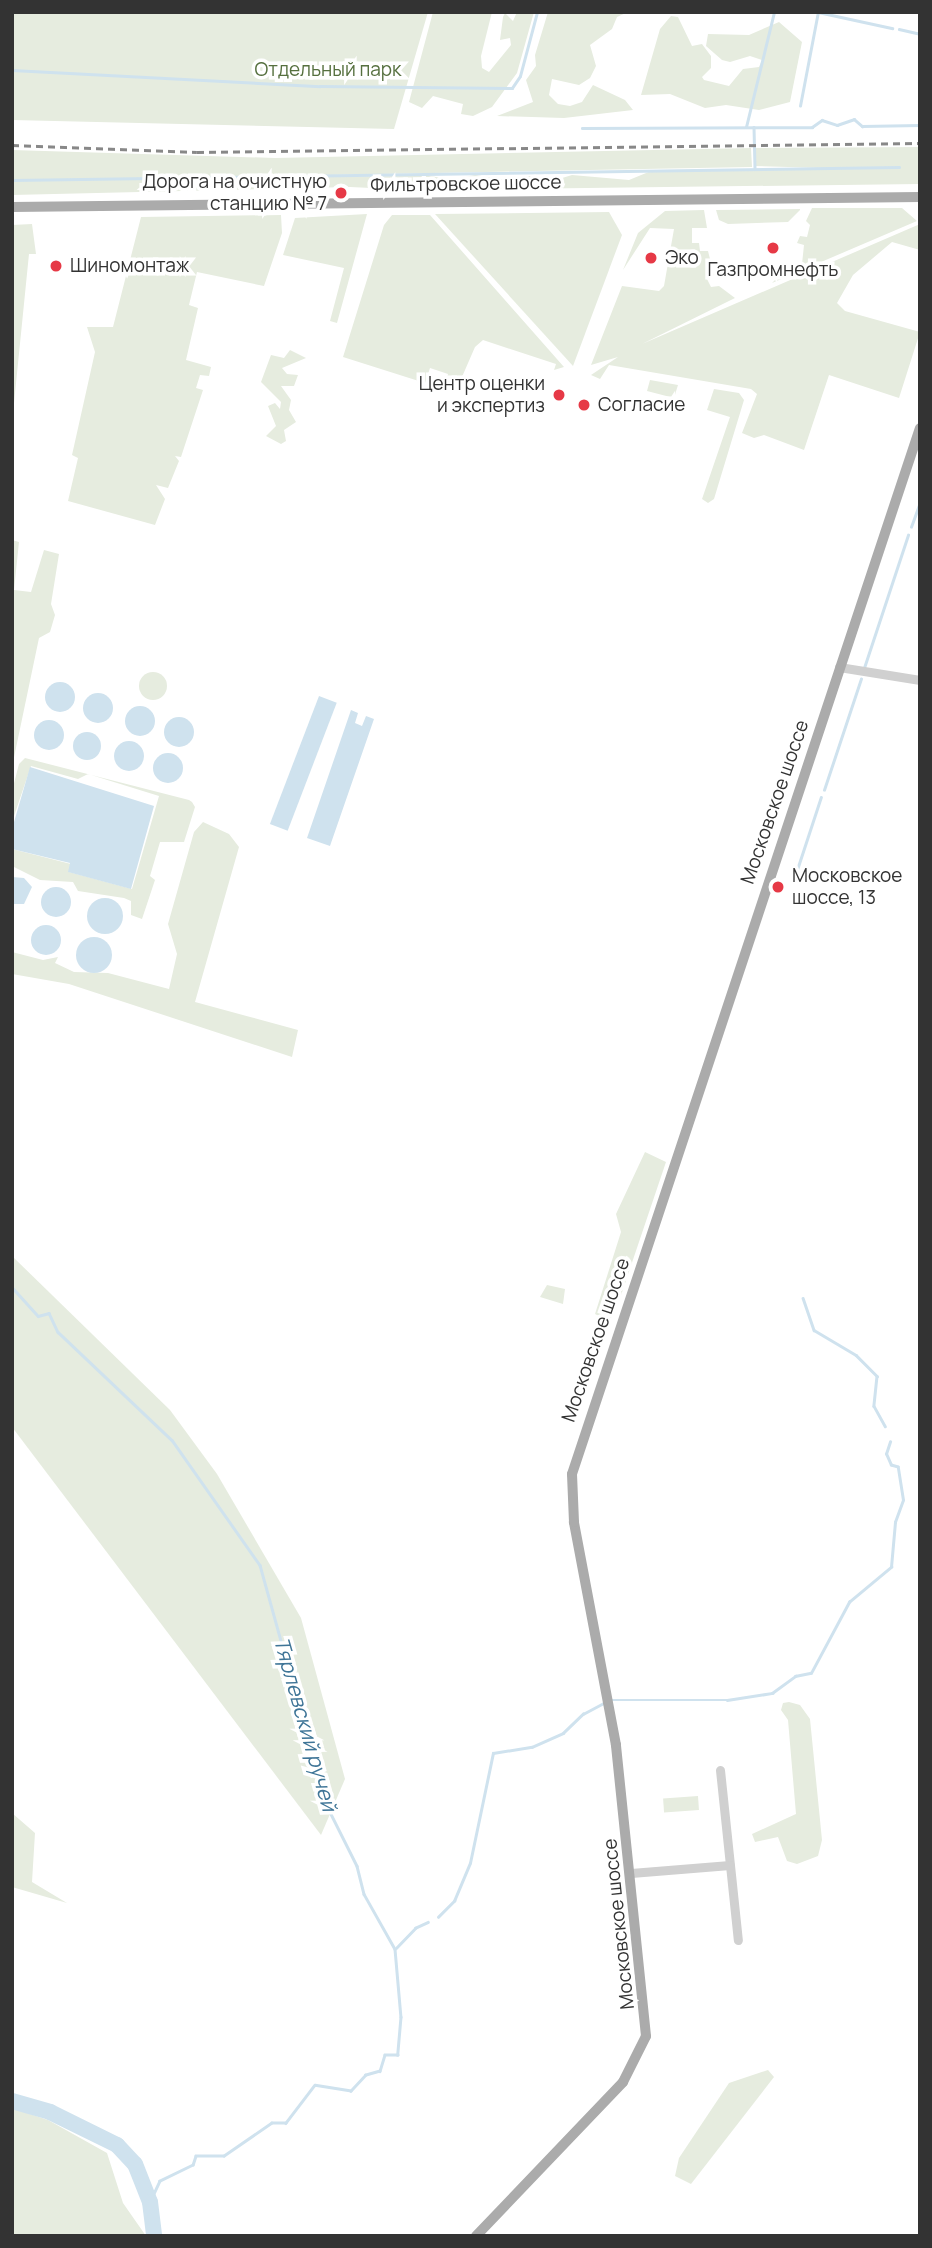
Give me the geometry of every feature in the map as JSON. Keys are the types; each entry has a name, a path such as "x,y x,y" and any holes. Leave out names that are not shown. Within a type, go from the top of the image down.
{"main road":[{"name":"Фильтровское шоссе","path":"12,207 920,197"},
{"name":"Московское шоссе","path":"476,2236 605,2102 639,2056 646,2016 631,1873 607,1690 574,1522 572,1474 718,1028 920,428"}],"street":[{"path":"839,667 920,680"},
{"path":"720,1770 738,1940"},
{"path":"631,1873 730,1865"}],"green space":[{"name":"Отдельный парк","path":"12,12 428,12 394,129 12,120"},
{"path":"433,12 492,12 481,56 482,68 489,72 511,45 510,38 500,40 505,13 513,21 517,12 534,12 517,73 492,107 473,116 461,114 463,104 433,96 422,108 409,102"},
{"path":"548,12 628,12 617,17 612,29 590,45 596,66 590,78 579,85 552,79 549,95 558,104 570,106 582,102 593,85 625,100 633,110 564,118 497,116 533,102 526,80 536,66 535,55"},
{"path":"671,16 678,17 692,46 702,44 711,56 711,68 702,77 704,80 729,86 743,69 759,67 762,60 750,56 730,62 722,60 706,46 708,34 749,35 779,22 802,42 790,102 759,110 726,105 705,108 670,94 641,95 660,29"},
{"path":"920,147 920,184 417,190 427,175 449,180 475,175 513,181 527,176 559,179 572,175 629,180 651,171 824,168 755,166 756,148"},
{"path":"751,148 752,167 222,177 422,176 414,190 350,187 12,195 12,150 275,158"},
{"path":"812,208 902,208 917,221 772,283 793,262 802,264 804,245 797,243 800,236 807,237 810,225 806,221"},
{"path":"800,209 788,222 728,224 719,220 716,210"},
{"path":"704,210 707,228 692,228 692,243 699,243 700,251 708,251 714,275 707,279 711,287 719,286 735,298 642,344 920,224 920,250 892,242 853,275 837,303 845,311 920,332 899,398 829,375 804,450 764,435 754,438 742,433 757,394 751,389 609,365 600,379 591,375 618,357 591,365 622,286 659,291 664,286 674,229 650,228 623,270 638,233 665,211"},
{"path":"609,212 622,235 573,366 435,214"},
{"path":"367,214 337,323 330,321 344,268 283,255 295,218"},
{"path":"281,215 282,233 264,286 197,272 189,305 198,308 186,360 211,367 209,376 200,375 196,388 203,390 181,457 175,456 179,461 168,488 156,485 165,499 155,525 68,501 78,458 72,455 95,352 87,327 113,327 141,217"},
{"path":"392,215 430,215 564,367 554,370 556,364 483,340 475,347 455,393 444,389 448,374 430,368 425,383 343,357 384,225"},
{"path":"32,224 36,254 29,254 12,423 12,225"},
{"path":"290,350 306,358 282,368 287,374 298,375 294,386 281,386 291,400 289,410 296,422 284,430 286,441 281,444 266,436 276,426 268,406 275,403 280,409 281,402 261,382 271,355 284,358"},
{"path":"650,380 678,385 674,398 647,391"},
{"path":"714,389 739,393 744,400 714,499 708,503 702,499 730,417 707,410"},
{"path":"12,540 19,542 14,590 31,592 44,550 59,554 51,604 55,615 50,632 39,638 12,767"},
{"path":"153,672 163,676 167,686 163,696 153,700 143,696 139,686 143,676"},
{"path":"25,758 88,774 78,779 31,766 12,822 12,791 19,764"},
{"path":"90,775 189,800 195,807 184,842 160,842 150,876 155,880 142,919 131,915 131,901 124,898 78,891 73,882 40,880 12,866 12,849 71,864 69,872 132,889 159,796"},
{"path":"203,822 229,834 239,847 195,1002 298,1030 292,1057 69,984 12,974 12,952 43,960 58,957 55,963 74,972 108,973 169,989 177,954 168,924 194,832"},
{"path":"645,1152 666,1162 614,1316 607,1320 595,1314 621,1232 616,1214"},
{"path":"12,1256 170,1410 217,1474 301,1618 345,1779 321,1835 12,1427"},
{"path":"547,1285 565,1289 563,1304 540,1297"},
{"path":"783,1703 800,1705 810,1719 822,1840 818,1856 797,1864 787,1861 778,1837 755,1842 752,1834 796,1814 788,1720 781,1710"},
{"path":"698,1796 699,1810 664,1812 663,1798"},
{"path":"12,1813 35,1833 32,1882 67,1903 12,1887"},
{"path":"768,2070 774,2077 691,2184 675,2176 679,2158 729,2083"},
{"path":"12,2108 48,2120 107,2153 123,2203 146,2236 12,2236"}],"water":[{"path":"60,682 71,686 75,697 71,708 60,712 49,708 45,697 49,686"},
{"path":"98,693 109,697 113,708 109,719 98,723 87,719 83,708 87,697"},
{"path":"319,696 337,703 288,831 270,824"},
{"path":"140,706 151,710 155,721 151,732 140,736 129,732 125,721 129,710"},
{"path":"351,710 358,713 355,723 362,726 366,716 374,719 330,846 307,838"},
{"path":"179,717 190,721 194,732 190,743 179,747 168,743 164,732 168,721"},
{"path":"49,720 55,721 63,729 63,741 55,749 49,750 43,749 35,741 34,735 35,729 43,721"},
{"path":"87,732 97,736 101,746 97,756 87,760 77,756 73,746 77,736"},
{"path":"129,741 140,745 144,756 140,767 129,771 118,767 114,756 118,745"},
{"path":"168,753 179,757 183,768 179,779 168,783 157,779 153,768 157,757"},
{"path":"30,767 154,806 131,889 68,872 70,863 12,849 12,829"},
{"path":"12,877 24,878 32,887 24,904 12,904"},
{"path":"56,887 67,891 71,902 67,913 56,917 45,913 41,902 45,891"},
{"path":"105,898 118,903 123,916 118,929 105,934 92,929 87,916 92,903"},
{"path":"46,925 57,929 61,940 57,951 46,955 35,951 31,940 35,929"},
{"path":"94,937 107,942 112,955 107,968 94,973 81,968 76,955 81,942"}],"waterway":[{"path":"12,70 320,86 512,88 520,76 537,12"},
{"path":"746,127 774,12"},
{"path":"818,12 892,28"},
{"path":"800,106 818,12"},
{"path":"899,29 920,34"},
{"path":"582,128 812,127 822,120 837,125 854,119 862,126 920,125"},
{"path":"754,127 755,168"},
{"path":"12,180 899,167"},
{"path":"911,527 920,502"},
{"path":"864,668 908,535"},
{"path":"824,790 861,679"},
{"path":"793,882 821,797"},
{"name":"Тярлевский ручей","path":"12,1287 38,1316 49,1313 58,1332 172,1440 260,1565 327,1806 357,1866 364,1894 395,1949 401,2017 398,2055 385,2055 380,2071 366,2075 351,2091 315,2085 286,2123 272,2123 224,2156 196,2156 193,2165 160,2181 150,2202"},
{"path":"803,1298 814,1330 856,1355 877,1376 874,1406 885,1426"},
{"path":"612,1700 727,1700 772,1693 795,1676 811,1673 849,1602 891,1567 895,1522 903,1500 898,1467 891,1465 886,1454 890,1442"},
{"path":"438,1917 454,1901 470,1863 493,1753 532,1747 563,1733 583,1714 606,1702"},
{"path":"396,1948 415,1928 428,1922"},
{"path":"12,2101 50,2112 117,2145 135,2164 150,2202 154,2236"}],"railway":[{"path":"12,145 197,152 920,143"}],"place":[{"name":"Дорога на очистную станцию № 7","path":"341,193"},
{"name":"Газпромнефть","path":"773,248"},
{"name":"Эко","path":"651,258"},
{"name":"Шиномонтаж","path":"56,266"},
{"name":"Центр оценки и экспертиз","path":"559,395"},
{"name":"Согласие","path":"584,405"},
{"name":"Московское шоссе, 13","path":"778,887"}]}
